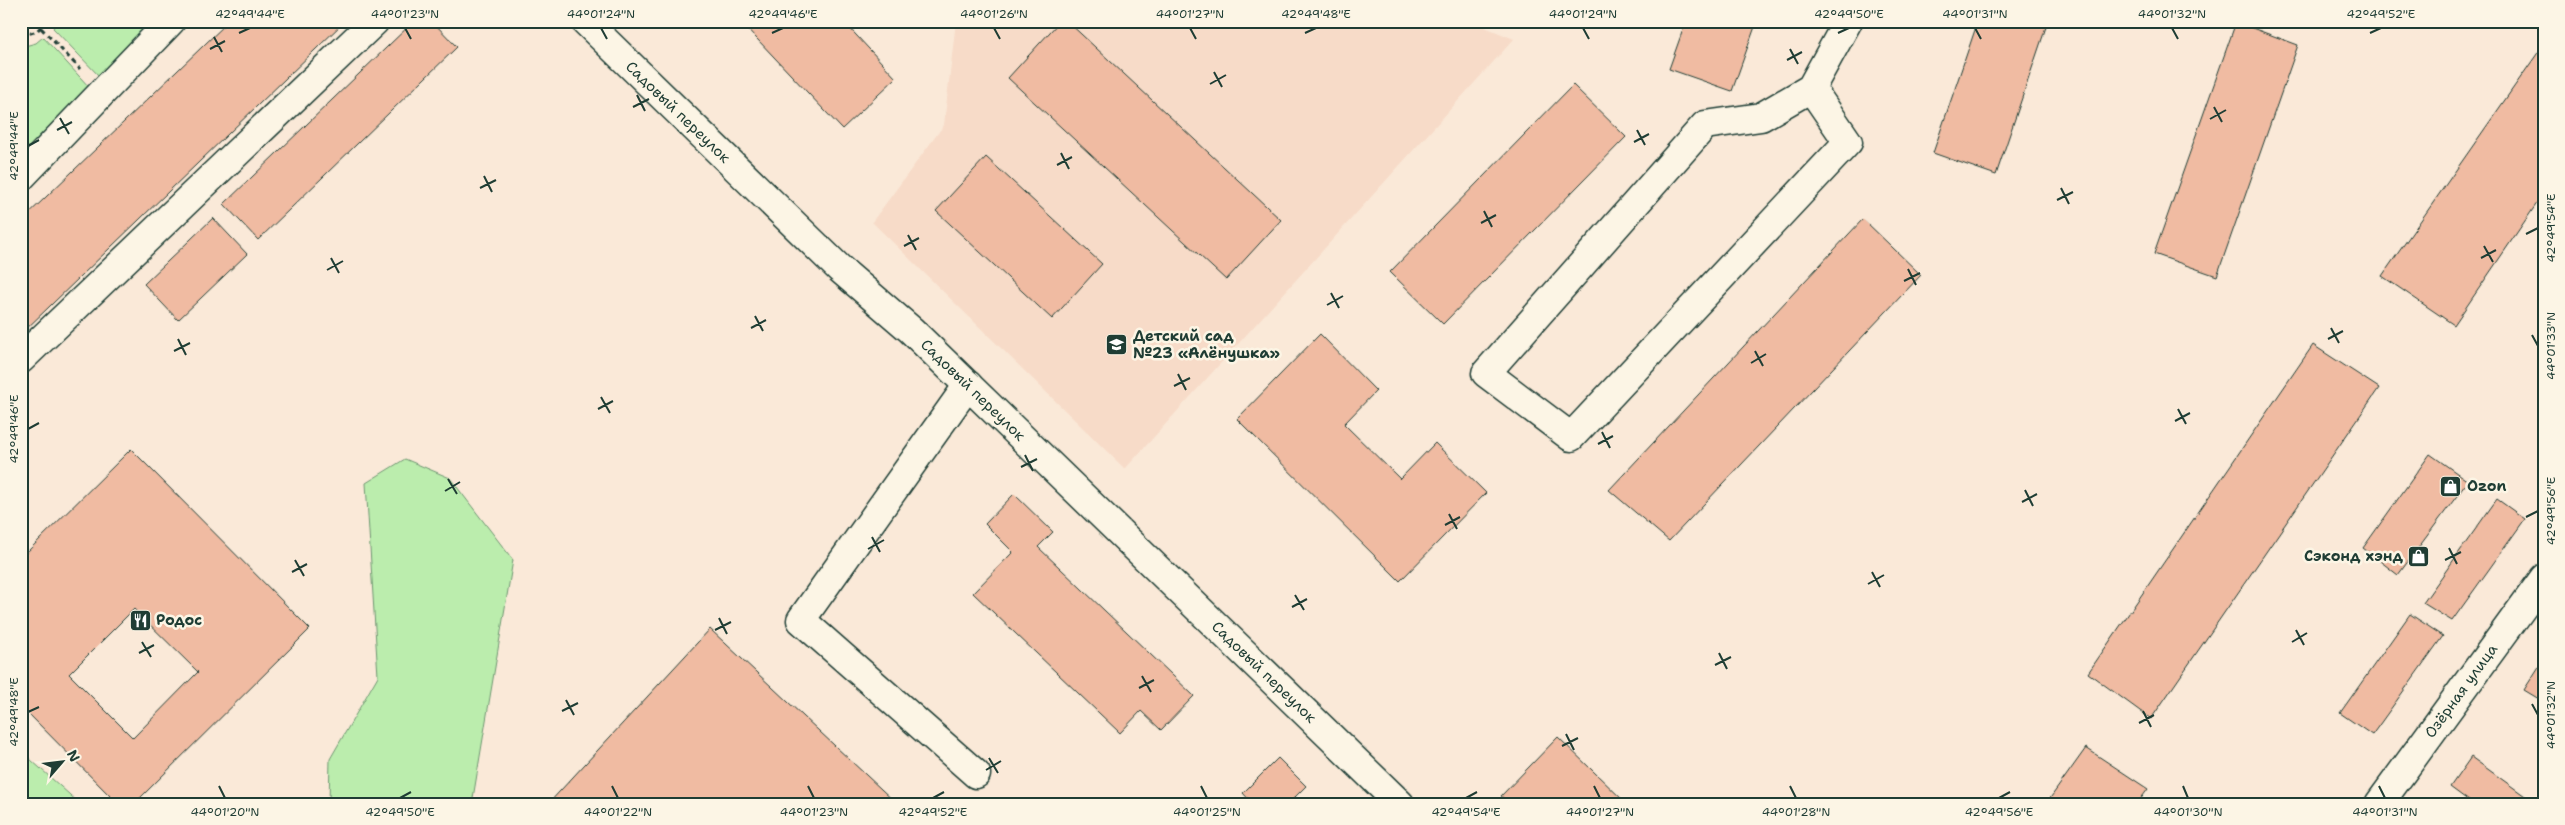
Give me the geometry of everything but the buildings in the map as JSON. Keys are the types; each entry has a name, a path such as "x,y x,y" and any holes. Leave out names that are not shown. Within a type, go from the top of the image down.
{"street":[{"path":"21,178 171,21"},
{"path":"21,359 374,21"},
{"name":"Садовый переулок","path":"585,21 833,262 911,330 1400,804"},
{"path":"1811,88 1848,142 1571,437 1486,373 1705,125 1761,117 1811,88 1848,21"},
{"path":"968,385 801,620 976,774"},
{"name":"Озёрная улица","path":"2379,804 2544,578"}],"path":[{"path":"21,36 41,28 46,21"},
{"path":"41,28 103,93"}],"shaded area":[{"name":"Детский сад №23 «Алёнушка»","path":"956,21 1470,21 1514,39 1125,469 872,222 944,125"}],"green space":[{"path":"58,21 156,21 101,78 53,28"},
{"path":"43,37 91,89 21,154 21,47 36,43"},
{"path":"405,459 450,478 513,560 472,804 329,804 330,759 378,676 366,483"},
{"path":"21,751 80,804 21,804"}],"place":[{"name":"Детский сад №23 «Алёнушка»","path":"1117,345"},
{"name":"Ozon","path":"2451,486"},
{"name":"Сэконд хэнд","path":"2419,556"},
{"name":"Родос","path":"140,620"}]}
